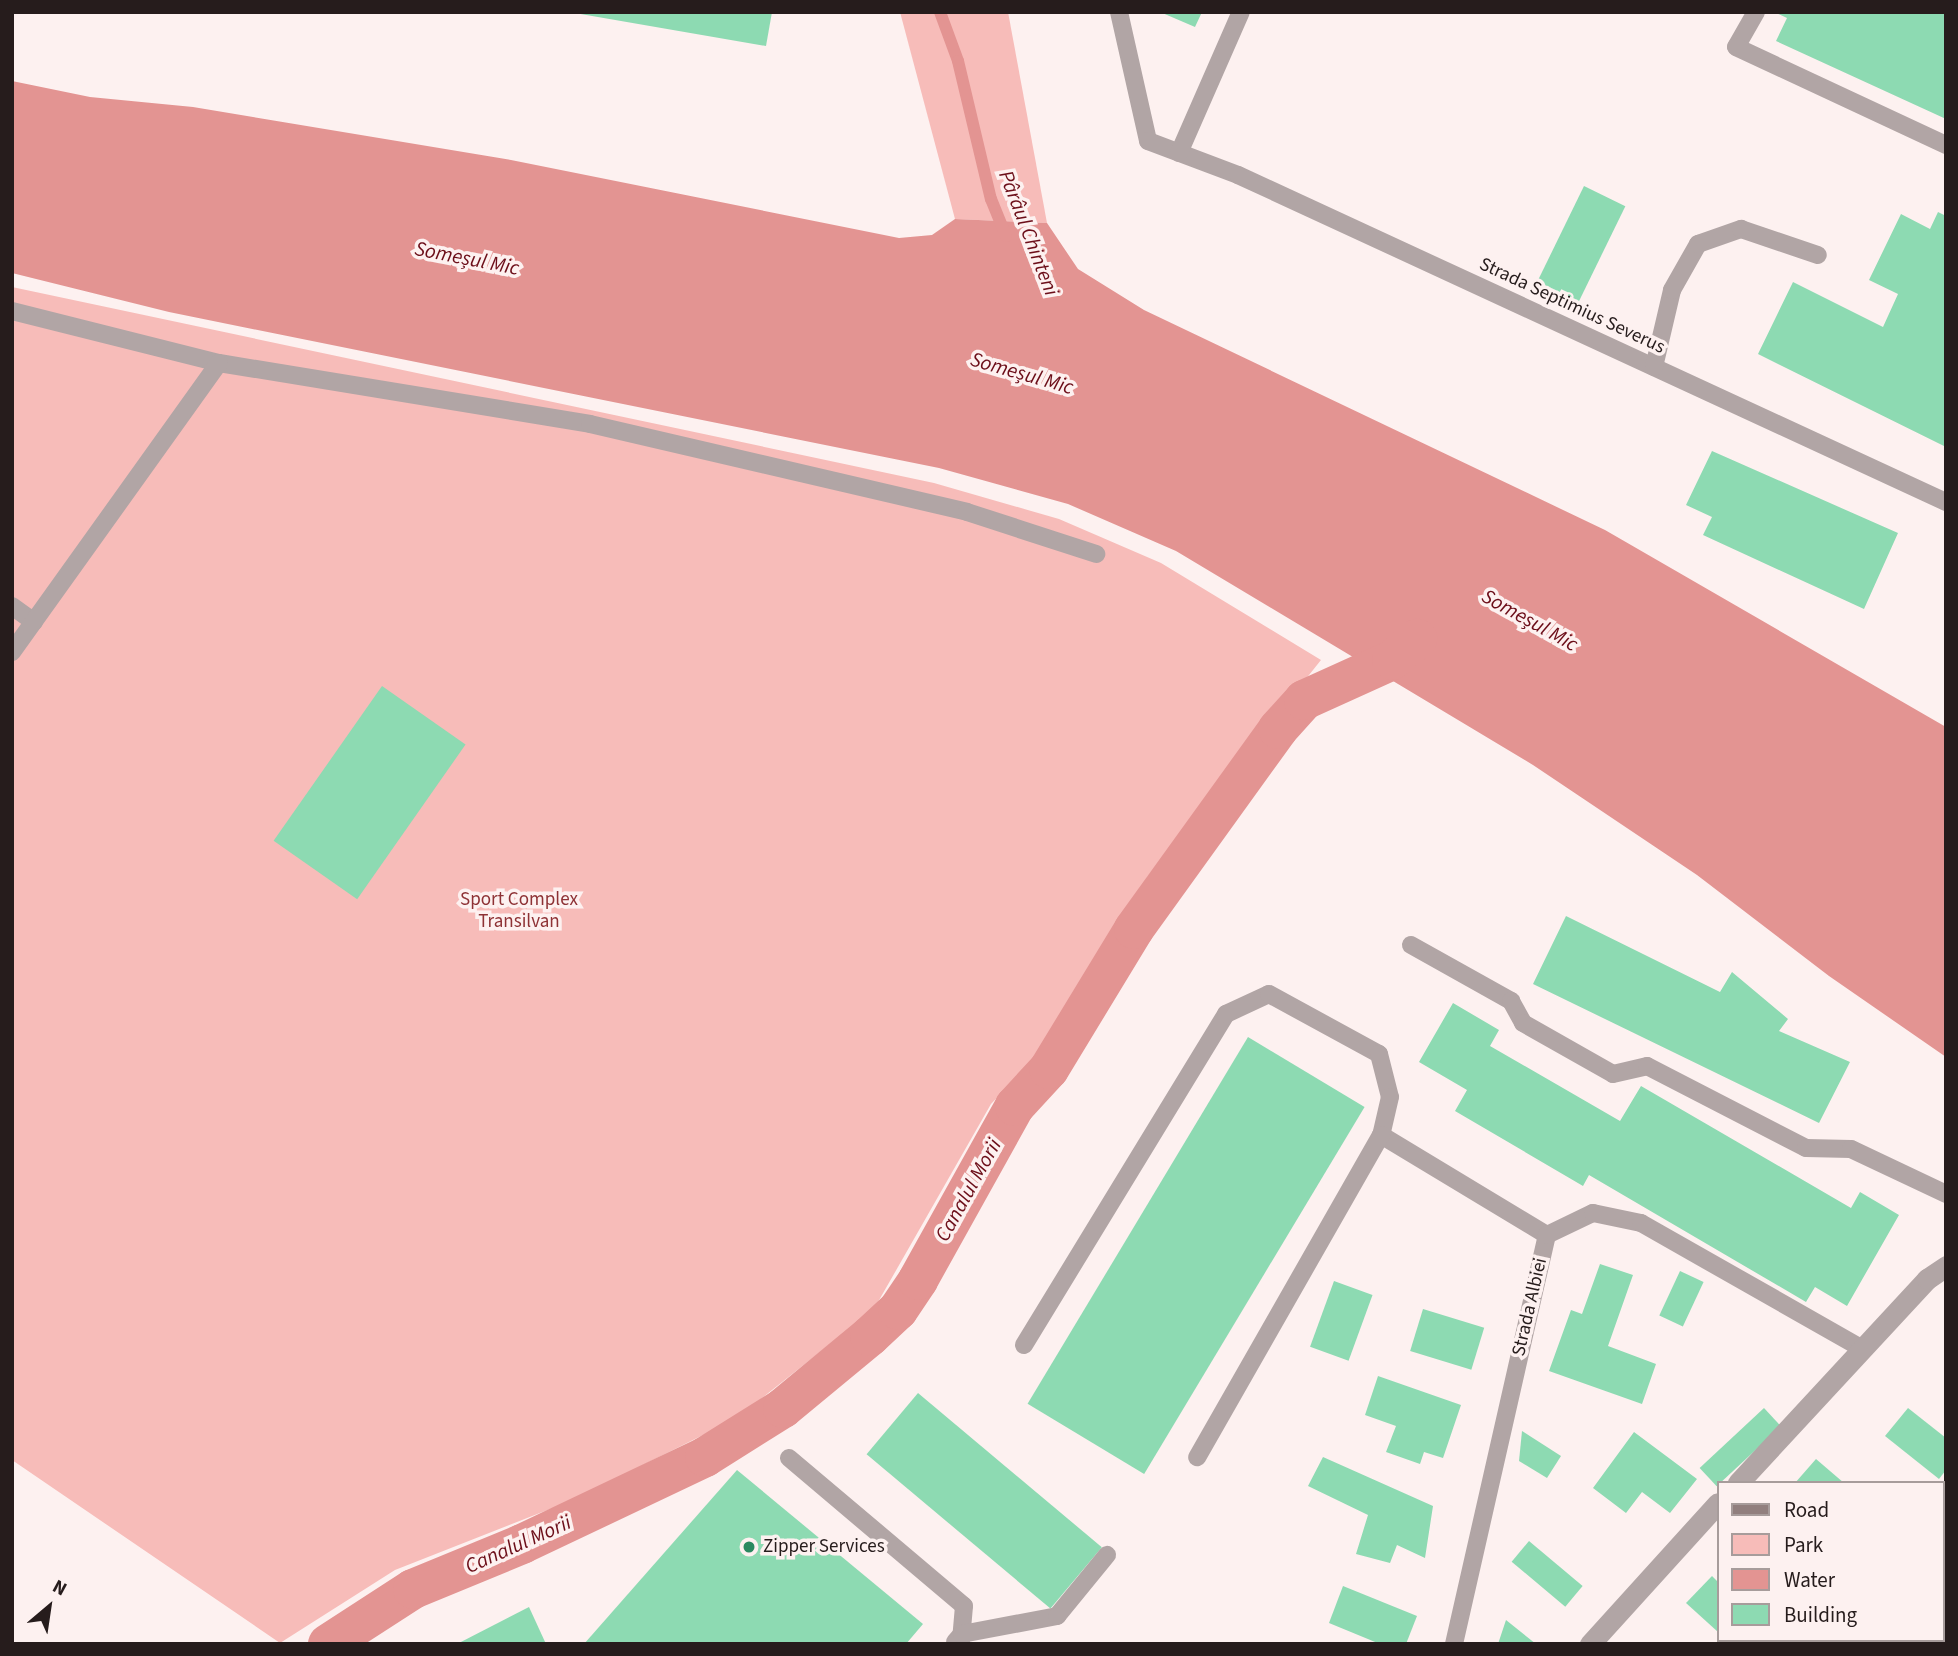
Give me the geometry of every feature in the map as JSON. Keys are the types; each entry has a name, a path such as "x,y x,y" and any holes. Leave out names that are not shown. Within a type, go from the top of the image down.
{"street":[{"path":"1740,1481 1927,1279 1946,1266"},
{"path":"1590,1644 1716,1505"}],"lane":[{"name":"Strada Septimius Severus","path":"1119,12 1148,141 1238,175 1946,502"},
{"path":"1179,153 1241,12"},
{"path":"1756,12 1736,47 1946,145"},
{"path":"1654,367 1672,290 1698,244 1741,229 1818,255"},
{"path":"12,311 219,363 590,424 967,512 1096,554"},
{"path":"12,652 219,363"},
{"path":"12,606 34,622"},
{"path":"1411,945 1511,1001 1523,1023 1613,1074 1647,1066 1806,1148 1851,1149 1946,1194"},
{"path":"1024,1345 1226,1014 1269,994 1379,1054 1390,1097 1381,1135 1197,1457"},
{"path":"1381,1135 1547,1235"},
{"name":"Strada Albiei","path":"1454,1644 1547,1235 1593,1213 1641,1223 1863,1349"},
{"path":"789,1458 964,1606 959,1641 1057,1616 1107,1555"}],"green space":[{"path":"900,12 1008,12 1047,223 955,219"},
{"name":"Sport Complex Transilvan","path":"12,287 934,483 1059,519 1161,563 1321,660 1148,876 1031,1062 991,1104 874,1309 737,1418 573,1500 395,1570 280,1643 12,1460"}],"water":[{"name":"Someșul Mic","path":"12,81 90,97 193,107 511,160 899,238 932,235 955,219 1047,223 1078,269 1144,310 1605,530 1946,727 1946,1057 1829,976 1697,875 1533,765 1176,551 1068,504 939,468 169,312 12,273"}],"building":[{"path":"569,12 772,12 766,46"},
{"path":"1160,12 1202,12 1195,27"},
{"path":"1774,12 1946,12 1946,119 1776,41 1787,18"},
{"path":"1584,186 1625,206 1575,310 1534,289"},
{"path":"1938,212 1946,216 1946,447 1758,354 1793,282 1883,327 1898,294 1869,280 1901,214 1930,229"},
{"path":"1712,451 1898,533 1864,609 1703,535 1712,517 1686,505"},
{"path":"382,686 466,745 357,899 274,841"},
{"path":"1566,916 1720,992 1732,972 1788,1019 1779,1031 1850,1062 1819,1123 1533,984"},
{"path":"1453,1003 1499,1030 1490,1046 1620,1121 1641,1086 1851,1208 1860,1192 1899,1215 1847,1306 1815,1287 1806,1302 1589,1175 1583,1186 1455,1111 1467,1090 1419,1062"},
{"path":"1248,1037 1365,1107 1144,1474 1028,1404"},
{"path":"1600,1264 1633,1275 1608,1346 1656,1364 1642,1404 1549,1371 1571,1310 1582,1314"},
{"path":"1680,1271 1704,1282 1683,1326 1659,1315"},
{"path":"1334,1281 1373,1295 1349,1361 1310,1347"},
{"path":"1423,1309 1484,1328 1471,1370 1410,1351"},
{"path":"1378,1376 1461,1405 1443,1458 1424,1452 1420,1464 1386,1452 1396,1426 1365,1415"},
{"path":"918,1393 1102,1547 1050,1609 867,1454"},
{"path":"1764,1408 1781,1426 1722,1481 1716,1481 1716,1486 1700,1468"},
{"path":"1908,1408 1946,1438 1946,1470 1939,1479 1885,1436"},
{"path":"1522,1431 1561,1456 1547,1478 1519,1461"},
{"path":"1634,1432 1697,1479 1670,1513 1642,1492 1626,1513 1593,1488"},
{"path":"1323,1457 1433,1506 1425,1558 1397,1545 1390,1563 1356,1554 1368,1515 1308,1486"},
{"path":"1816,1459 1842,1481 1797,1481"},
{"name":"Zipper Services","path":"737,1470 923,1624 906,1644 584,1644"},
{"path":"1529,1541 1583,1586 1565,1607 1512,1562"},
{"path":"1712,1576 1716,1580 1716,1630 1686,1603"},
{"path":"1343,1586 1417,1616 1406,1644 1380,1644 1329,1623"},
{"path":"529,1607 546,1644 457,1644"},
{"path":"1506,1620 1536,1644 1498,1644"},
{"path":"1727,1642 1783,1642 1783,1644"}],"waterway":[{"name":"Pârâul Chinteni","path":"940,12 958,61 991,199 1006,236"},
{"name":"Canalul Morii","path":"328,1644 413,1589 522,1544 705,1457 783,1408 870,1336 898,1310 918,1280 1015,1106 1049,1069 1134,929 1278,729 1304,700 1392,660 1417,639"}],"place":[{"name":"Zipper Services","path":"749,1547"}]}
